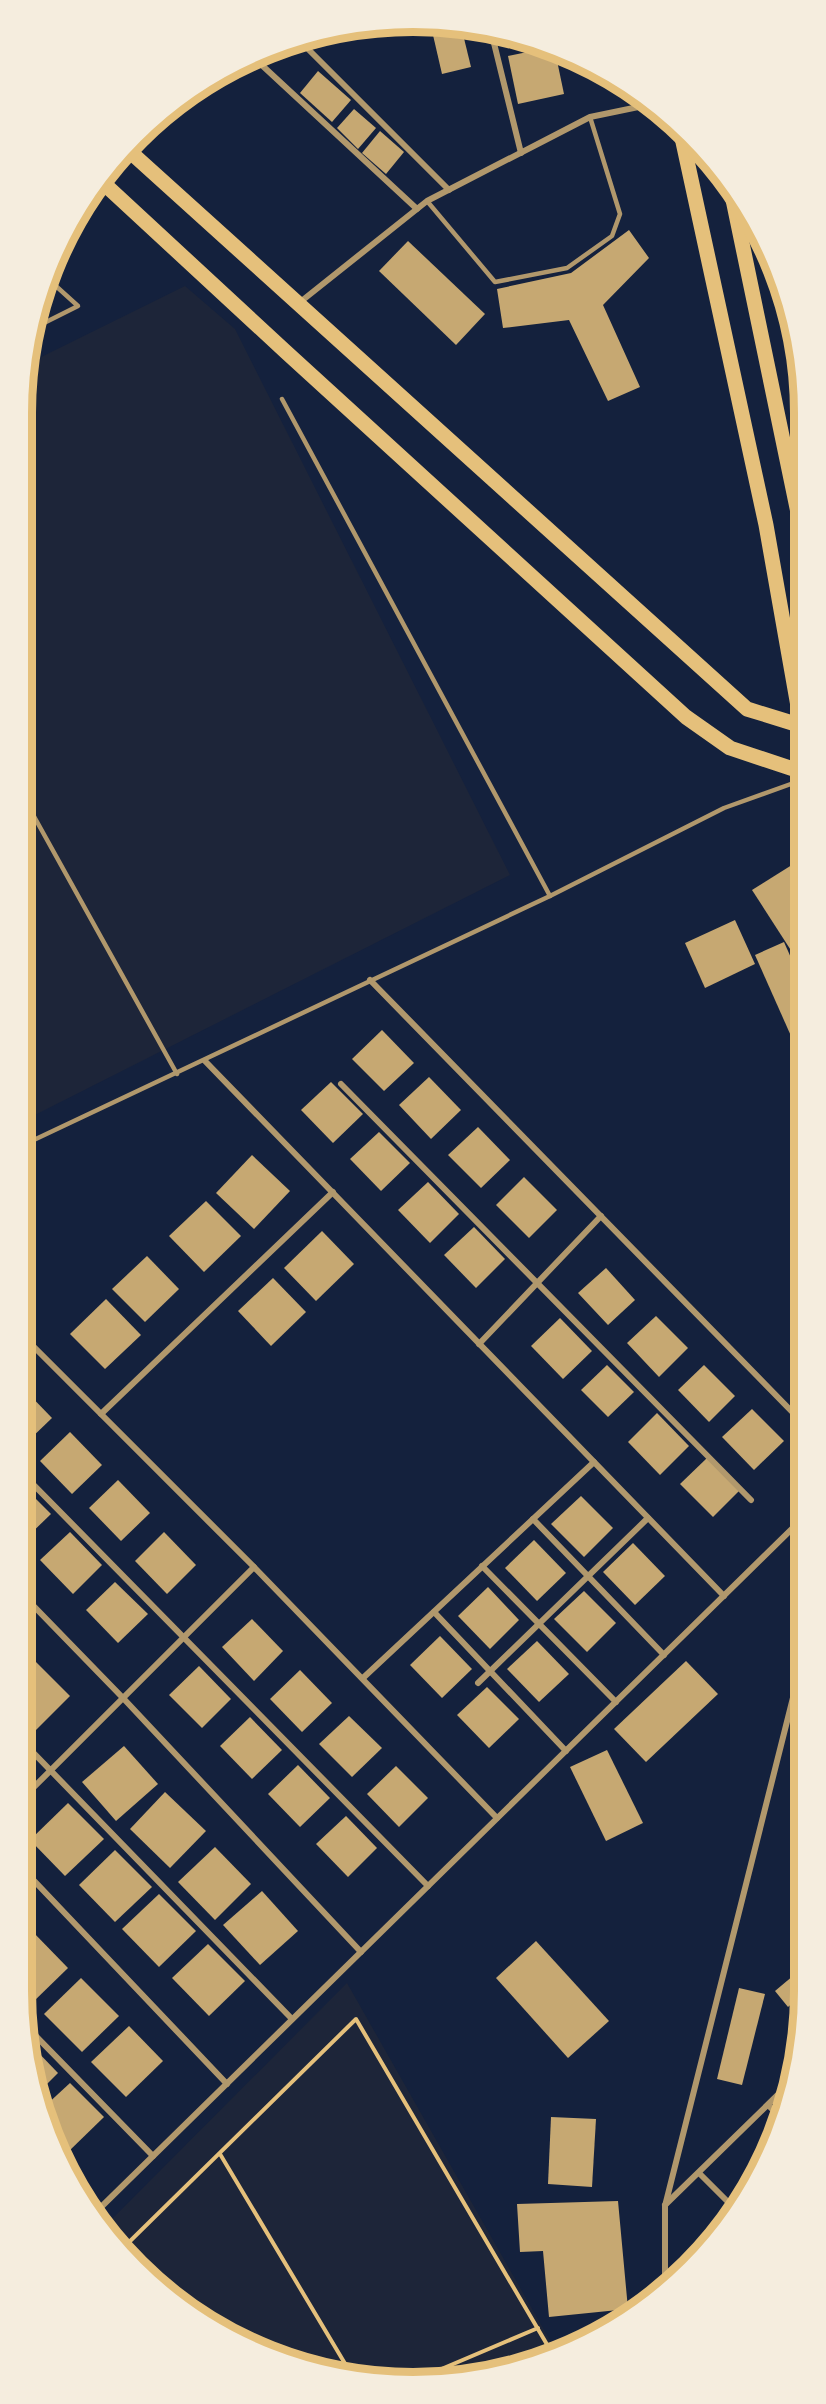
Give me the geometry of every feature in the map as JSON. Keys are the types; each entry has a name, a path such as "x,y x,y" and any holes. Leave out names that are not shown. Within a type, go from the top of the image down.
{"main road":[{"path":"683,143 766,525 794,682"},
{"path":"133,154 747,709 794,724"},
{"path":"107,185 686,717 730,748 794,769"},
{"path":"735,209 794,493"}],"street":[{"path":"493,40 521,153"},
{"path":"306,47 449,190"},
{"path":"260,64 417,209"},
{"path":"298,304 427,201 590,117 640,107"},
{"path":"370,980 794,1414"},
{"path":"205,1061 724,1596"},
{"path":"341,1084 751,1500"},
{"path":"101,1414 333,1192"},
{"path":"479,1344 601,1216"},
{"path":"32,1345 254,1567 497,1818"},
{"path":"363,1678 594,1462"},
{"path":"32,1483 428,1886"},
{"path":"478,1683 648,1518"},
{"path":"532,1519 664,1655"},
{"path":"100,2208 794,1527"},
{"path":"483,1566 616,1702"},
{"path":"32,1790 254,1567"},
{"path":"32,1604 361,1952"},
{"path":"434,1612 566,1751"},
{"path":"665,2278 665,2206 794,1694"},
{"path":"32,1751 292,2019"},
{"path":"32,1879 227,2084"},
{"path":"34,2034 153,2156"},
{"path":"665,2206 782,2092"},
{"path":"768,2105 775,2112"},
{"path":"699,2172 729,2204"}],"lane":[{"path":"427,201 495,282 567,268 612,236 620,214 590,117"},
{"path":"42,324 78,306 54,284"},
{"path":"282,399 550,896"},
{"path":"32,1141 550,896 724,808 794,783"},
{"path":"32,813 177,1074"}],"path":[{"path":"127,2244 356,2019 549,2347"},
{"path":"220,2154 347,2366"},
{"path":"434,2372 538,2328"}],"shaded area":[{"path":"185,286 235,329 510,875 32,1116 32,388 36,360"},
{"path":"347,1983 553,2345 512,2360 438,2372 388,2372 314,2360 244,2333 201,2308 161,2278 126,2243 109,2222"}],"building":[{"path":"432,32 463,35 471,67 442,74"},
{"path":"533,51 557,60 564,94 518,104 508,56"},
{"path":"318,71 351,100 332,122 300,93"},
{"path":"354,109 376,128 358,149 337,128"},
{"path":"380,131 404,152 386,174 362,153"},
{"path":"629,230 649,258 603,305 640,387 608,401 569,320 503,328 497,289 571,273"},
{"path":"408,241 485,314 456,345 379,271"},
{"path":"794,864 794,955 752,890"},
{"path":"735,920 755,964 705,988 685,943"},
{"path":"784,942 794,965 794,1043 755,955"},
{"path":"382,1030 414,1063 384,1091 352,1059"},
{"path":"429,1077 461,1110 431,1139 399,1105"},
{"path":"331,1082 363,1114 333,1143 301,1110"},
{"path":"478,1127 510,1160 481,1188 448,1155"},
{"path":"379,1132 410,1163 381,1191 350,1159"},
{"path":"252,1155 290,1191 254,1229 216,1193"},
{"path":"524,1177 557,1210 529,1238 496,1205"},
{"path":"428,1182 459,1214 430,1243 398,1210"},
{"path":"206,1201 241,1236 204,1272 169,1236"},
{"path":"474,1227 505,1259 476,1288 444,1255"},
{"path":"322,1231 354,1264 316,1301 284,1268"},
{"path":"147,1256 179,1289 145,1322 112,1289"},
{"path":"606,1268 635,1300 608,1325 578,1293"},
{"path":"273,1278 306,1312 271,1346 238,1311"},
{"path":"106,1299 141,1335 105,1369 70,1334"},
{"path":"656,1316 688,1348 659,1377 627,1343"},
{"path":"560,1318 592,1351 563,1379 531,1346"},
{"path":"607,1365 634,1392 608,1417 581,1390"},
{"path":"704,1365 735,1396 709,1422 678,1390"},
{"path":"32,1397 52,1418 32,1437"},
{"path":"752,1409 784,1441 754,1470 722,1437"},
{"path":"657,1413 689,1446 660,1475 628,1442"},
{"path":"70,1432 102,1465 72,1494 40,1461"},
{"path":"707,1458 739,1491 713,1517 680,1484"},
{"path":"118,1480 150,1513 121,1541 89,1508"},
{"path":"32,1495 51,1514 32,1532"},
{"path":"581,1496 613,1528 584,1557 551,1524"},
{"path":"70,1532 102,1565 73,1594 40,1560"},
{"path":"164,1532 196,1565 167,1594 135,1561"},
{"path":"534,1540 566,1573 537,1601 505,1568"},
{"path":"633,1543 665,1576 635,1605 603,1572"},
{"path":"115,1582 148,1614 118,1643 86,1610"},
{"path":"488,1587 519,1620 490,1649 458,1616"},
{"path":"584,1591 616,1623 587,1652 554,1619"},
{"path":"252,1619 283,1651 254,1681 222,1647"},
{"path":"440,1636 472,1669 442,1698 410,1665"},
{"path":"537,1641 569,1674 539,1702 507,1669"},
{"path":"32,1660 70,1696 35,1731 32,1728"},
{"path":"686,1661 718,1694 646,1762 614,1729"},
{"path":"199,1666 231,1699 202,1728 169,1695"},
{"path":"300,1670 332,1703 302,1732 270,1699"},
{"path":"487,1687 519,1719 489,1748 457,1715"},
{"path":"349,1716 382,1748 352,1777 319,1744"},
{"path":"250,1717 282,1750 252,1779 220,1746"},
{"path":"124,1746 158,1784 116,1821 82,1782"},
{"path":"607,1750 643,1823 606,1841 570,1767"},
{"path":"298,1765 330,1798 300,1827 268,1794"},
{"path":"396,1766 428,1798 399,1827 367,1794"},
{"path":"165,1792 206,1831 170,1868 130,1829"},
{"path":"68,1803 104,1839 65,1876 32,1842 32,1838"},
{"path":"346,1816 377,1848 348,1877 316,1844"},
{"path":"215,1847 251,1884 215,1920 178,1882"},
{"path":"115,1850 152,1887 115,1922 79,1885"},
{"path":"262,1891 298,1931 260,1965 223,1925"},
{"path":"159,1894 196,1931 159,1967 122,1929"},
{"path":"32,1931 68,1968 32,2003"},
{"path":"536,1941 609,2021 568,2058 496,1978"},
{"path":"208,1944 245,1981 209,2016 172,1978"},
{"path":"794,1975 794,2002 788,2007 775,1991"},
{"path":"81,1978 119,2016 82,2052 44,2014"},
{"path":"739,1988 765,1994 742,2085 717,2079"},
{"path":"129,2026 163,2061 126,2097 91,2062"},
{"path":"37,2051 58,2073 44,2088"},
{"path":"70,2083 104,2117 68,2152 48,2103"},
{"path":"551,2117 596,2119 592,2187 548,2184"},
{"path":"618,2201 628,2306 622,2310 549,2317 543,2251 520,2252 517,2204"}]}
